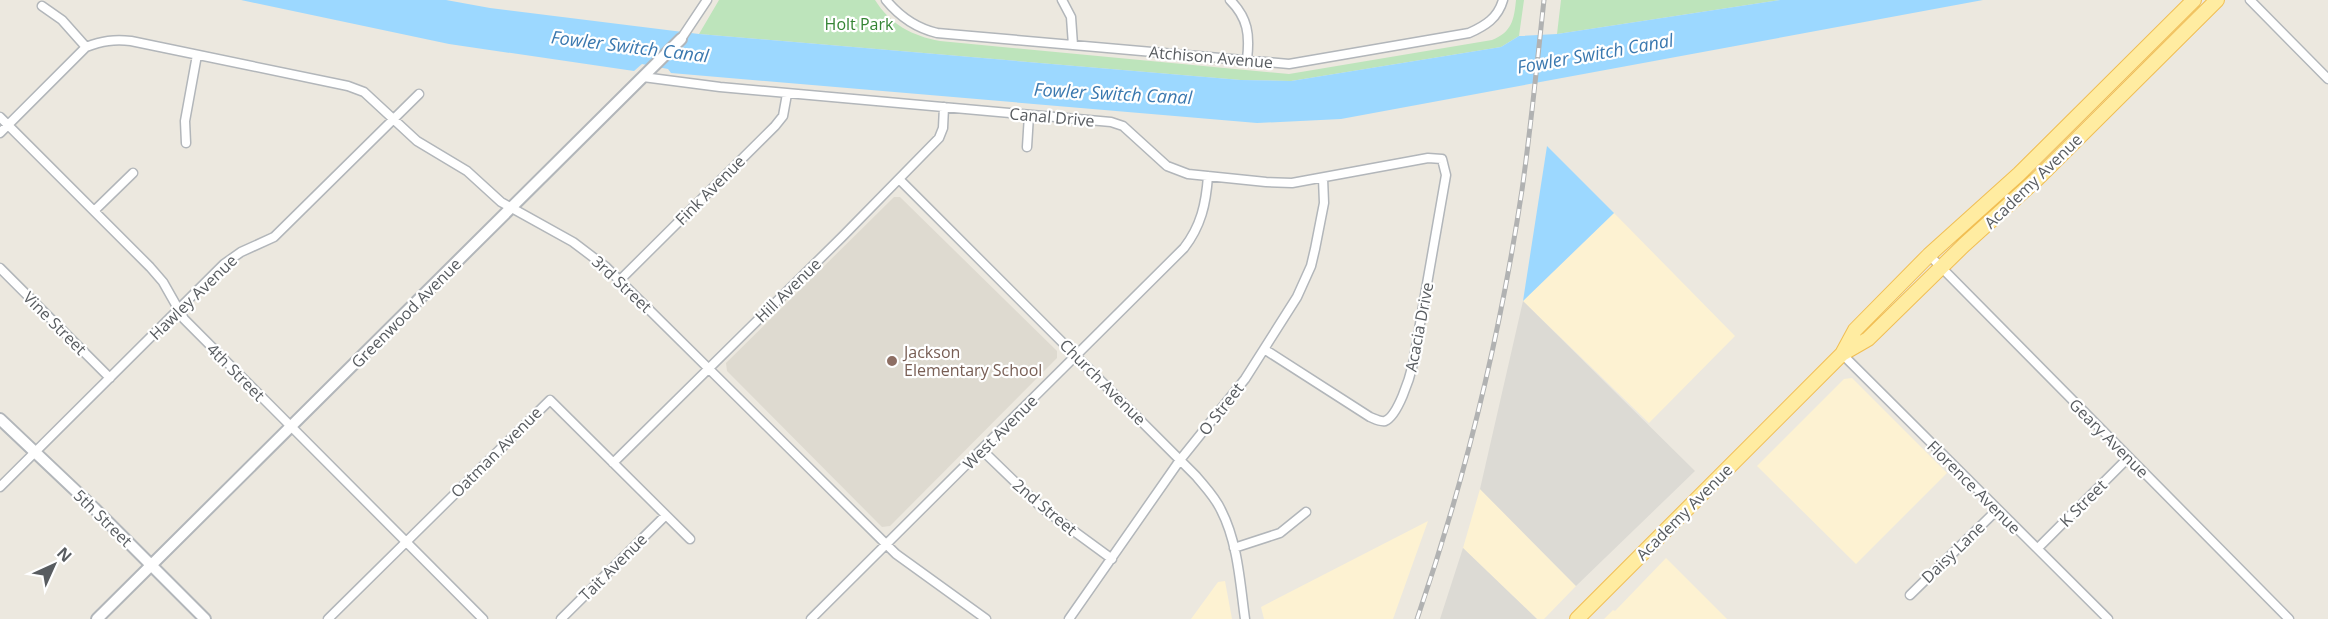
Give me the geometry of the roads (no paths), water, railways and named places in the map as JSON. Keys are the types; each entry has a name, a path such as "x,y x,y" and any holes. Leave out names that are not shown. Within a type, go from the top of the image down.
{"main road":[{"name":"Academy Avenue","path":"1842,354 1855,330 1929,255 2019,174 2194,0"},
{"name":"Academy Avenue","path":"1576,619 1842,354 1868,339 2044,172 2217,0"},
{"path":"2044,172 2053,154 2090,115 2088,105"}],"street":[{"name":"Greenwood Avenue","path":"97,619 681,39 707,0"},
{"name":"Atchison Avenue","path":"886,0 902,17 924,30 937,33 1278,63 1310,62 1469,33 1494,19 1503,0"},
{"path":"1062,0 1071,17 1073,45"},
{"path":"2250,0 2328,79"},
{"path":"1233,1 1248,27 1250,39 1247,59"},
{"path":"0,133 86,47 62,20 42,6"},
{"name":"3rd Street","path":"86,47 117,39 348,86 364,92 417,141 467,171 501,202 587,251 620,280 887,546 904,561 986,619"},
{"path":"186,143 185,121 197,55"},
{"name":"Canal Drive","path":"643,77 787,94 1117,124 1123,126 1167,166 1188,174 1278,183 1323,178 1428,158 1442,159"},
{"name":"Hawley Avenue","path":"0,487 231,258 265,243 282,230 419,94"},
{"name":"Fink Avenue","path":"620,280 775,126 783,116 787,94"},
{"name":"Hill Avenue","path":"613,463 942,134 944,107"},
{"path":"1027,147 1029,115"},
{"name":"4th Street","path":"0,117 95,210 163,282 184,319 483,619"},
{"name":"Acacia Drive","path":"1264,349 1370,417 1379,421 1390,416 1405,389 1413,364 1446,175 1442,159"},
{"path":"95,210 133,173"},
{"name":"West Avenue","path":"811,619 887,546 1184,248 1195,234 1206,202 1208,176"},
{"name":"O Street","path":"1069,619 1180,460 1227,403 1297,297 1311,266 1324,203 1323,178"},
{"name":"Church Avenue","path":"899,179 1196,476 1221,509 1234,548 1245,619"},
{"name":"Geary Avenue","path":"1929,255 2289,619"},
{"name":"Vine Street","path":"0,268 110,378"},
{"name":"Florence Avenue","path":"1842,354 1996,510 2038,548 2108,619"},
{"name":"Oatman Avenue","path":"328,619 549,400 690,539"},
{"name":"5th Street","path":"0,419 205,619"},
{"name":"2nd Street","path":"982,450 1041,507 1112,559"},
{"name":"K Street","path":"2038,548 2128,458"},
{"name":"Daisy Lane","path":"1910,595 1996,510"},
{"path":"1234,548 1280,533 1306,512"},
{"name":"Tait Avenue","path":"561,619 665,516"}],"water":[{"name":"Fowler Switch Canal","path":"241,0 446,0 490,8 699,34 1241,80 1291,81 1501,47 1519,36 1557,34 1780,0 1983,0 1341,119 1257,123 671,73 668,69 642,64 634,71 449,44"},
{"path":"1547,146 1614,213 1523,301"}],"railway":[{"path":"1417,619 1466,461 1492,353 1513,245 1525,166 1544,0"}],"place":[{"name":"Jackson Elementary School","path":"892,361"}],"park label":[{"name":"Holt Park","path":"859,24"}]}
